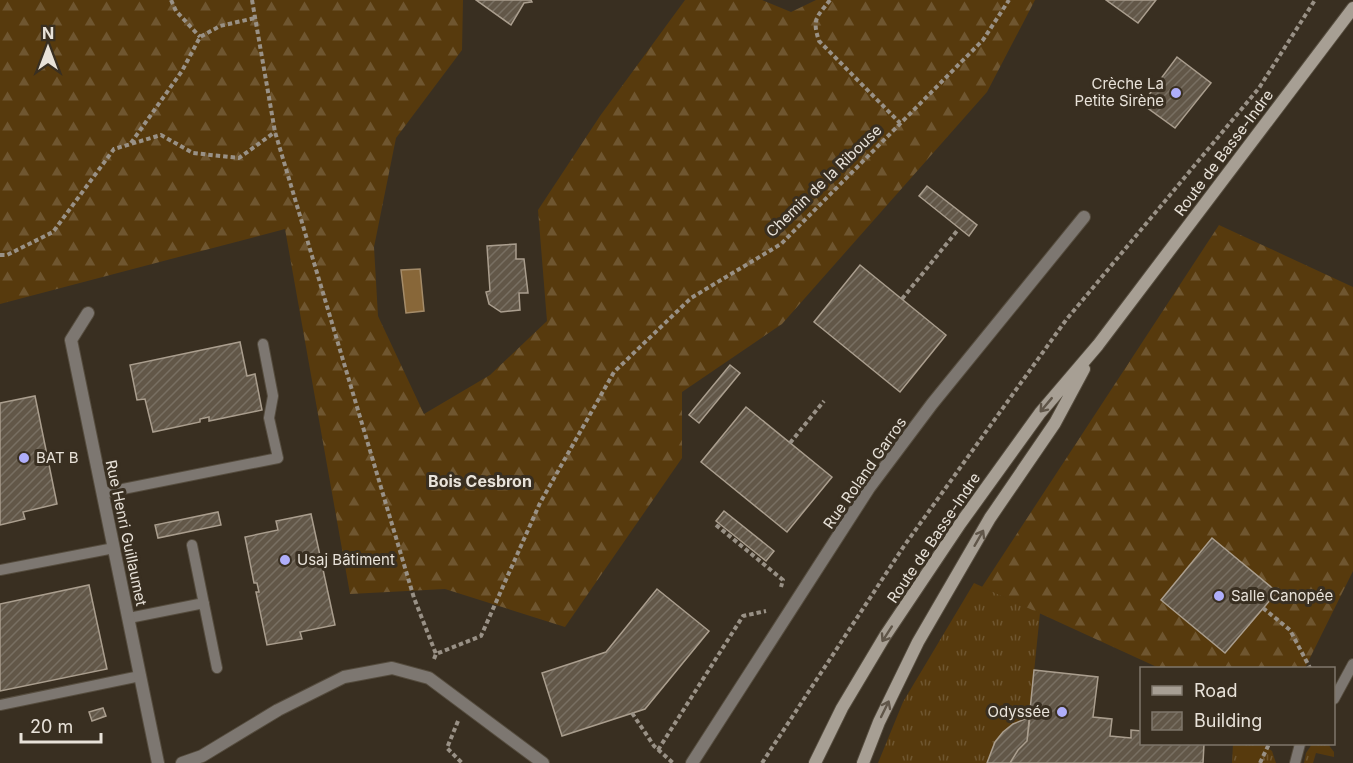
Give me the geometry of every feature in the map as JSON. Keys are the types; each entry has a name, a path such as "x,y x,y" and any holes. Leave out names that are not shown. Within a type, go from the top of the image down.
{"main road":[{"name":"Route de Basse-Indre","path":"815,763 842,708 885,636 960,524 1040,413 1098,345 1353,8"},
{"name":"Route de Basse-Indre","path":"863,763 879,722 918,642 990,518 1055,423 1098,345"}],"street":[{"name":"Rue Roland Garros","path":"692,763 869,488 932,404 1084,217"},
{"name":"Rue Henri Guillaumet","path":"88,313 71,340 158,763"},
{"path":"182,763 202,756 278,710 344,678 392,668 429,678 543,763"}],"lane":[{"path":"103,493 278,458 269,418 273,396 263,344"},
{"path":"192,545 217,668"},
{"path":"0,570 114,548"},
{"path":"129,618 204,603"},
{"path":"1335,697 1353,664"},
{"path":"0,705 140,676"},
{"path":"1295,763 1300,745"}],"path":[{"path":"171,0 176,11 200,37"},
{"path":"252,0 275,132 414,598 436,654 429,678"},
{"path":"830,0 817,17 814,27 819,41 900,123"},
{"name":"Chemin de la Ribouse","path":"436,654 481,636 540,503 614,372 691,298 781,244 983,40 1009,0"},
{"path":"762,763 904,546 1066,320 1259,88 1315,0"},
{"path":"130,143 182,71 200,37 220,26 255,18"},
{"path":"0,255 8,255 53,232 114,149 161,135 193,153 239,158 275,132"},
{"path":"902,299 957,231"},
{"path":"790,443 824,401"},
{"path":"716,525 783,580 780,590"},
{"path":"658,750 743,616 765,613 768,607"},
{"path":"1263,608 1290,630 1309,667"},
{"path":"462,763 447,748 464,704"},
{"path":"632,713 658,750 674,763"},
{"path":"1260,763 1269,745"}],"green space":[{"path":"0,0 463,0 462,50 396,138 374,247 378,316 424,414 490,375 547,321 538,210 600,116 685,0 762,0 791,12 816,0 1035,0 987,92 782,324 682,392 682,458 565,627 445,589 350,594 285,229 0,304"},
{"path":"1219,225 1353,287 1353,571 1305,667 1157,667 982,587"},
{"path":"974,583 1040,613 1027,741 1010,763 878,763 903,702"},
{"path":"1233,745 1264,745 1272,751 1276,763 1232,763"},
{"path":"1311,745 1329,745 1334,752 1334,757 1316,753 1313,763 1304,763 1306,753"}],"shaded area":[{"path":"420,269 424,311 406,313 401,270"}],"building":[{"path":"476,0 531,0 532,2 524,3 511,25"},
{"path":"1106,0 1156,0 1138,23"},
{"name":"Crèche La Petite Sirène","path":"1177,57 1211,83 1175,128 1142,104"},
{"path":"927,186 977,225 969,236 919,196"},
{"path":"516,244 516,259 524,259 528,293 519,293 520,310 501,312 489,304 486,292 490,291 487,246"},
{"path":"860,265 946,335 900,392 814,322"},
{"path":"240,342 247,376 255,374 262,410 209,421 209,417 200,419 200,422 153,432 145,399 137,400 130,365"},
{"path":"730,365 740,373 699,423 689,415"},
{"name":"BAT B","path":"35,396 57,504 23,512 25,519 0,525 0,403"},
{"path":"746,407 832,477 787,532 701,462"},
{"path":"724,511 774,551 766,561 716,521"},
{"path":"218,512 221,525 158,538 155,525"},
{"name":"Usaj Bâtiment","path":"311,514 335,625 300,632 302,639 267,645 256,592 259,592 257,583 254,583 245,537 278,530 276,521"},
{"name":"Salle Canopée","path":"1212,538 1277,592 1225,653 1161,600"},
{"path":"89,585 107,669 0,691 0,604"},
{"path":"657,589 709,631 645,709 562,736 542,673 606,652"},
{"name":"Odyssée","path":"1034,670 1098,677 1093,717 1112,719 1110,736 1131,738 1131,730 1140,731 1140,745 1204,745 1203,763 1010,763 1027,741"},
{"path":"103,708 106,716 92,721 89,712"},
{"path":"1030,717 1027,741 1010,763 987,763 995,742 1003,732 1013,724"}],"place":[{"name":"Crèche La Petite Sirène","path":"1176,93"},
{"name":"BAT B","path":"24,458"},
{"name":"Usaj Bâtiment","path":"285,560"},
{"name":"Salle Canopée","path":"1219,596"},
{"name":"Odyssée","path":"1062,712"}],"district":[{"name":"Bois Cesbron","path":"480,481"}]}
